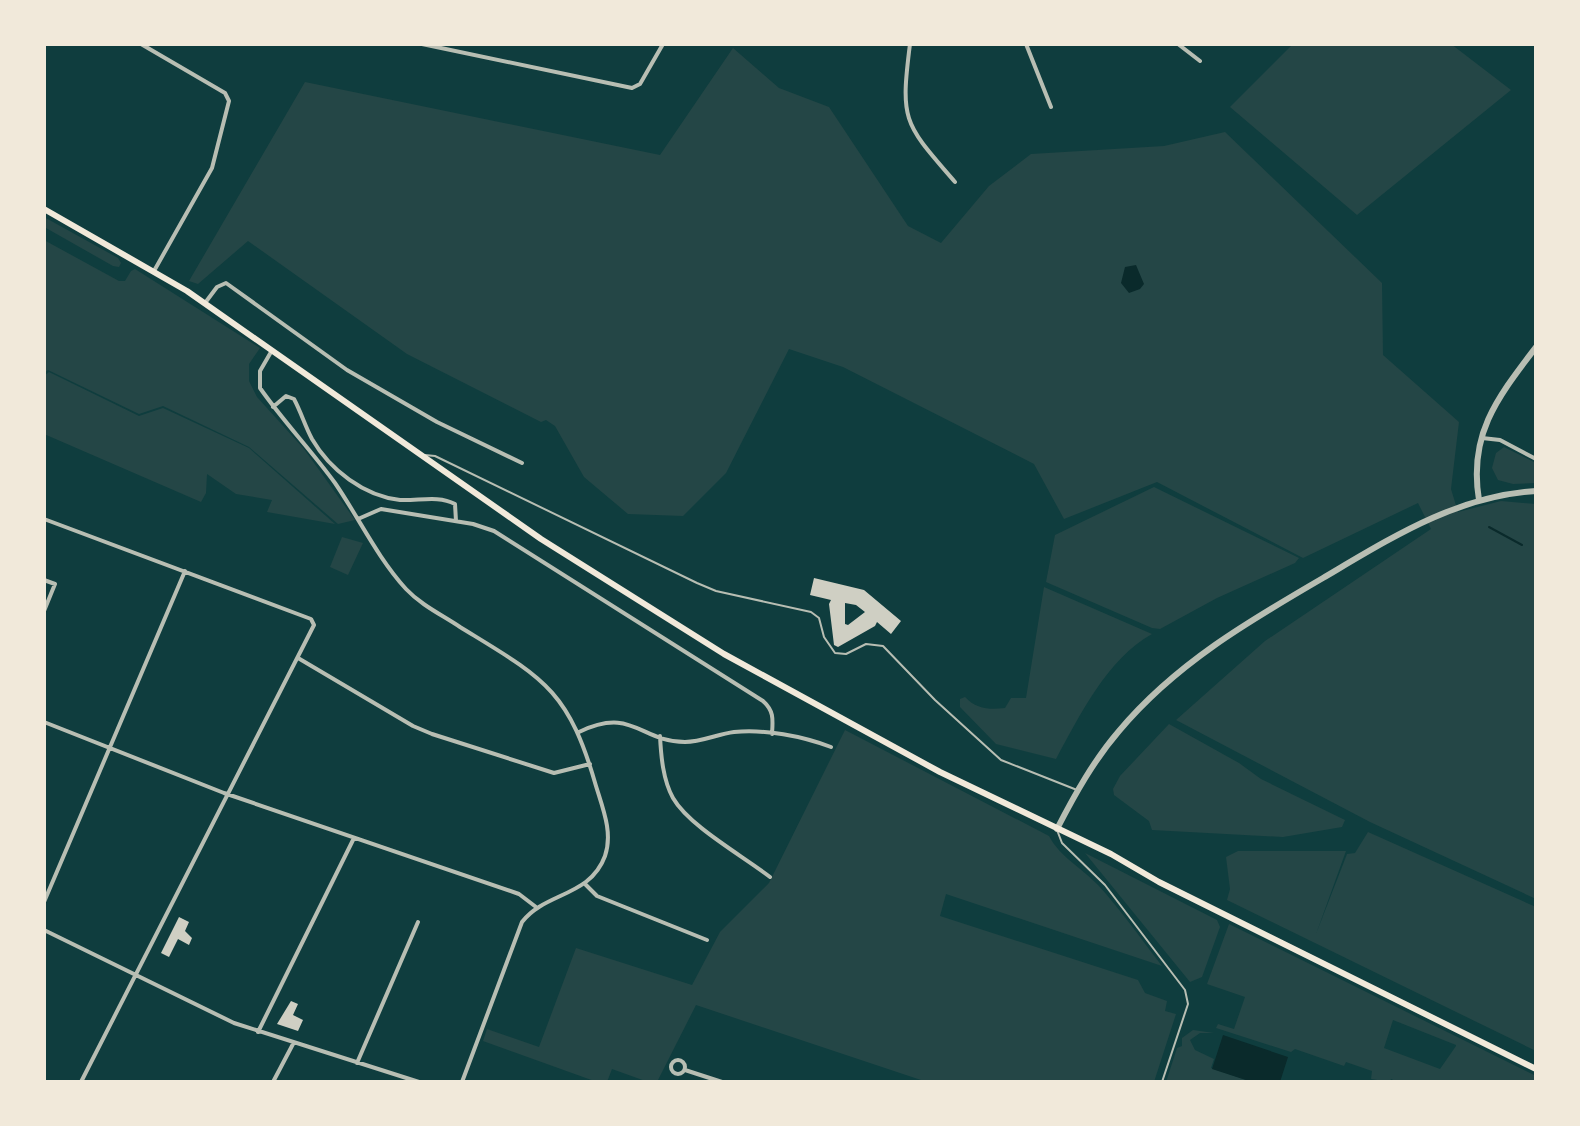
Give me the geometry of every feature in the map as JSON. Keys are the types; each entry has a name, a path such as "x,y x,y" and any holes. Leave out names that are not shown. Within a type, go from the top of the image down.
{"main road":[{"path":"44,209 205,303 541,539 724,654 940,772 1536,1069"}],"street":[{"path":"141,44 225,93 229,101 212,168 154,271"},
{"path":"422,44 632,88 640,84 663,44"},
{"path":"910,44 904,90 910,125 955,182"},
{"path":"1026,44 1051,107"},
{"path":"1178,44 1200,61"},
{"path":"205,303 217,287 226,283 347,370 437,422 522,463"},
{"path":"1479,500 1476,454 1504,391 1536,347"},
{"path":"272,351 264,363 259,379 260,388 310,451 386,564 409,592 531,671 562,702 579,732 608,827 604,857 585,884 536,907 522,922 462,1082"},
{"path":"273,407 286,396 294,399 313,440 340,472 364,490 394,499 441,499 451,502 456,508 456,521"},
{"path":"1482,438 1500,440 1536,459"},
{"path":"1057,829 1078,790 1119,731 1173,676 1207,649 1406,530 1448,510 1479,500 1536,491"},
{"path":"358,519 381,509 483,526 494,531 763,701 774,716 772,734"},
{"path":"44,519 313,621 313,628 298,658 81,1082"},
{"path":"44,902 185,571"},
{"path":"44,580 55,584 44,611"},
{"path":"298,658 432,734 554,773 590,764"},
{"path":"44,722 228,795 519,894 536,907"},
{"path":"579,732 615,722 687,743 735,732 809,738 831,747"},
{"path":"660,736 666,781 674,799 695,822 770,877"},
{"path":"258,1032 354,838"},
{"path":"762,871 768,863"},
{"path":"585,884 597,896 707,940"},
{"path":"357,1063 418,922"},
{"path":"44,930 234,1023 419,1082"},
{"path":"273,1082 293,1044"},
{"path":"685,1070 722,1082"}],"lane":[{"path":"420,454 435,456 716,591 811,612 819,618 824,637 835,653 846,654 866,644 883,646 935,700 1001,760 1078,790"},
{"path":"1057,829 1062,843 1105,885 1185,990 1188,1004 1162,1082"}],"shaded area":[{"path":"1293,44 1451,44 1511,90 1357,215 1230,107"},
{"path":"733,48 779,88 829,107 908,226 941,243 989,186 1031,154 1164,146 1225,132 1382,283 1383,355 1459,422 1451,489 1458,512 1501,501 1536,504 1536,899 1370,822 1176,720 1265,641 1431,529 1418,503 1303,558 1157,482 1064,519 1034,464 843,367 789,349 726,473 683,516 628,514 584,477 555,426 546,420 541,422 407,354 248,241 198,284 189,281 305,82 660,155"},
{"path":"44,217 118,258 121,263 119,267 46,228"},
{"path":"44,240 119,281 125,281 135,269 260,348 249,364 249,381 257,397 304,449 355,520 338,524 249,447 163,406 139,414 48,370 44,373"},
{"path":"1136,265 1144,284 1129,293 1121,283 1125,267"},
{"path":"49,372 139,416 163,408 249,448 335,524 267,512 272,500 236,494 207,474 206,493 201,502 44,434 44,376"},
{"path":"1504,447 1536,463 1536,483 1513,484 1498,480 1492,468 1496,453"},
{"path":"1154,487 1299,558 1295,563 1217,598 1160,629 1046,582 1055,535"},
{"path":"342,537 363,543 348,575 330,567"},
{"path":"1044,587 1152,634 1121,658 1108,673 1056,759 996,744 960,707 960,699 965,697 979,706 994,709 1005,708 1011,698 1026,698"},
{"path":"1169,724 1239,763 1261,779 1345,820 1342,827 1283,837 1152,830 1149,821 1114,795 1113,789 1120,776"},
{"path":"845,730 1049,836 1123,914 1162,966 946,894 940,916 1138,980 1145,993 1167,1001 1165,1011 1176,1014 1154,1082 927,1082 696,1005 657,1082 648,1082 612,1069 607,1082 597,1082 483,1041 487,1029 539,1047 576,948 692,985 720,932 769,883"},
{"path":"1368,832 1536,907 1536,1051 1227,900 1230,889 1226,857 1238,851 1346,851 1316,934 1347,854 1355,853"},
{"path":"1085,853 1217,920 1220,927 1202,977 1190,982"},
{"path":"1229,924 1536,1076 1536,1082 1398,1082 1391,1079 1390,1082 1371,1079 1372,1071 1346,1062 1344,1066 1216,1028 1218,1024 1234,1029 1245,997 1207,984","holes":["1393,1020 1456,1045 1440,1069 1384,1048"]},
{"path":"1193,1030 1214,1033 1200,1033 1190,1040 1195,1050 1214,1059 1211,1068 1252,1082 1166,1082 1177,1048 1182,1046 1182,1038"},
{"path":"1223,1035 1288,1057 1280,1082 1252,1082 1212,1069"}],"building":[{"path":"814,578 864,590 901,621 891,634 877,622 838,647 834,645 831,600 810,595","holes":["845,603 856,605 865,612 848,625 845,624"]},
{"path":"179,917 189,922 185,931 192,938 189,945 178,939 169,957 161,953"},
{"path":"291,1001 298,1004 293,1015 303,1020 298,1031 277,1024"}],"waterway":[{"path":"1489,527 1522,545"}]}
